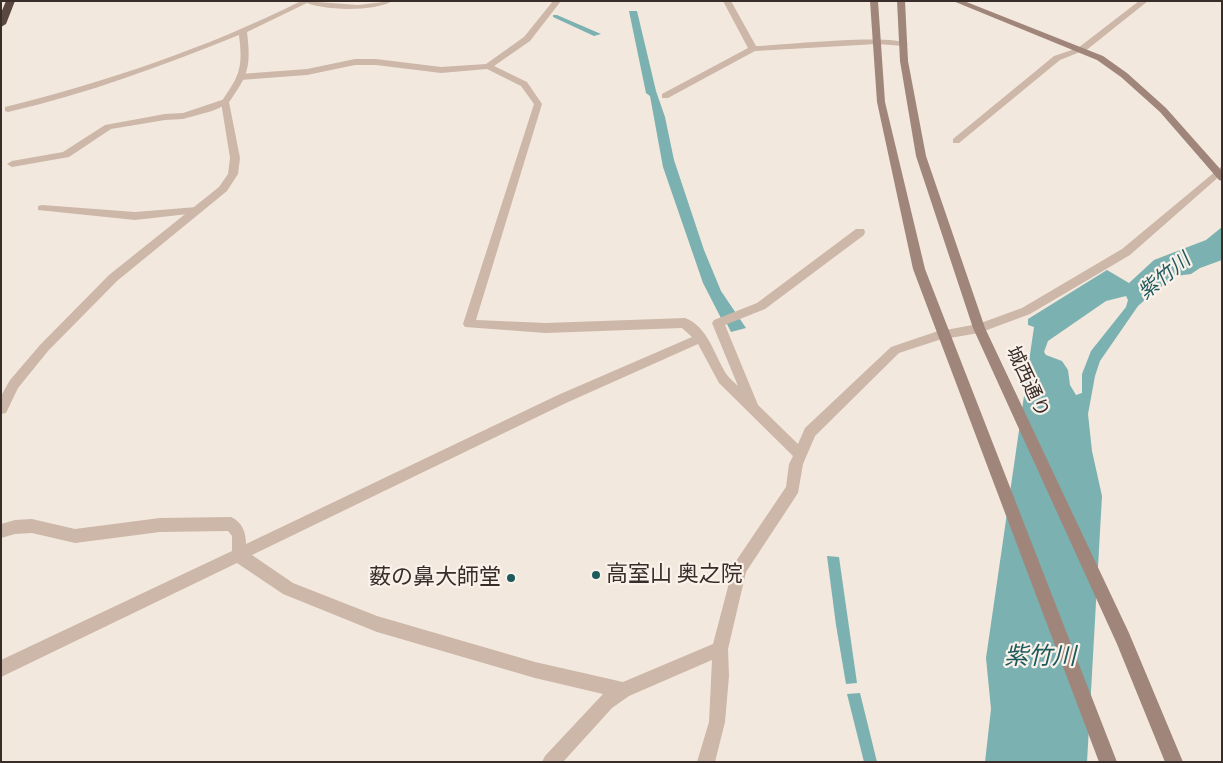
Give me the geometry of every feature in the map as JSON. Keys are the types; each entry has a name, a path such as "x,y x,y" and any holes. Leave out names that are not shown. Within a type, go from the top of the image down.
{"highway":[{"path":"1,24 11,1"}],"street":[{"path":"8,109 49,100 84,89 243,31 307,1 338,6 366,6 388,1"},
{"path":"240,78 307,72 355,62 440,70 488,66 527,39 545,20 557,1"},
{"path":"726,1 753,49"},
{"path":"874,1 881,102 919,268 1106,759"},
{"name":"城西通り","path":"901,1 904,61 921,156 979,328 1123,639 1174,762"},
{"path":"706,762 717,722 722,676 720,649 739,568 793,489 796,464 810,432 895,350 944,334 979,328 1026,311 1126,252 1220,173 1163,110 1124,75 1100,58 957,1"},
{"path":"956,141 1057,58 1081,50 1144,1"},
{"path":"12,164 66,155 108,127 165,117 183,116 209,109 225,102 240,78 246,59 243,31"},
{"path":"666,96 753,49 877,42 904,44"},
{"path":"488,66 524,84 538,104 469,324 546,328 685,323 701,338 723,379 800,455"},
{"path":"1,409 14,384 44,348 113,278 223,189 233,174 235,158 225,102"},
{"path":"42,208 136,216 197,210"},
{"path":"754,411 718,323 760,306 860,232"},
{"path":"1,668 570,395 701,338"},
{"path":"1,531 15,527 32,526 75,536 160,526 231,524 239,534 239,555"},
{"path":"239,555 288,589 377,624 535,670 623,690"},
{"path":"551,762 606,702 623,690 720,649"}],"water":[{"path":"629,11 637,11 656,91 665,117 674,160 704,250 721,291 746,328 731,332 725,320 722,320 703,283 663,167 650,96 646,93"},
{"name":"紫竹川","path":"1222,227 1222,260 1200,268 1191,274 1176,276 1138,306 1100,361 1095,376 1088,414 1092,451 1102,496 1087,762 985,762 991,709 986,658 1034,327 1028,325 1028,319 1107,270 1129,283 1154,260 1206,240","holes":["1126,296 1128,300 1126,307 1091,351 1082,374 1082,393 1076,395 1070,385 1068,370 1062,361 1046,355 1044,352 1048,341 1106,301"]},
{"path":"827,556 839,557 857,683 846,684"},
{"path":"860,693 877,762 864,762 847,694"}],"waterway":[{"path":"555,16 597,34"}],"place":[{"name":"高室山 奥之院","path":"596,575"},
{"name":"薮の鼻大師堂","path":"511,578"}]}
